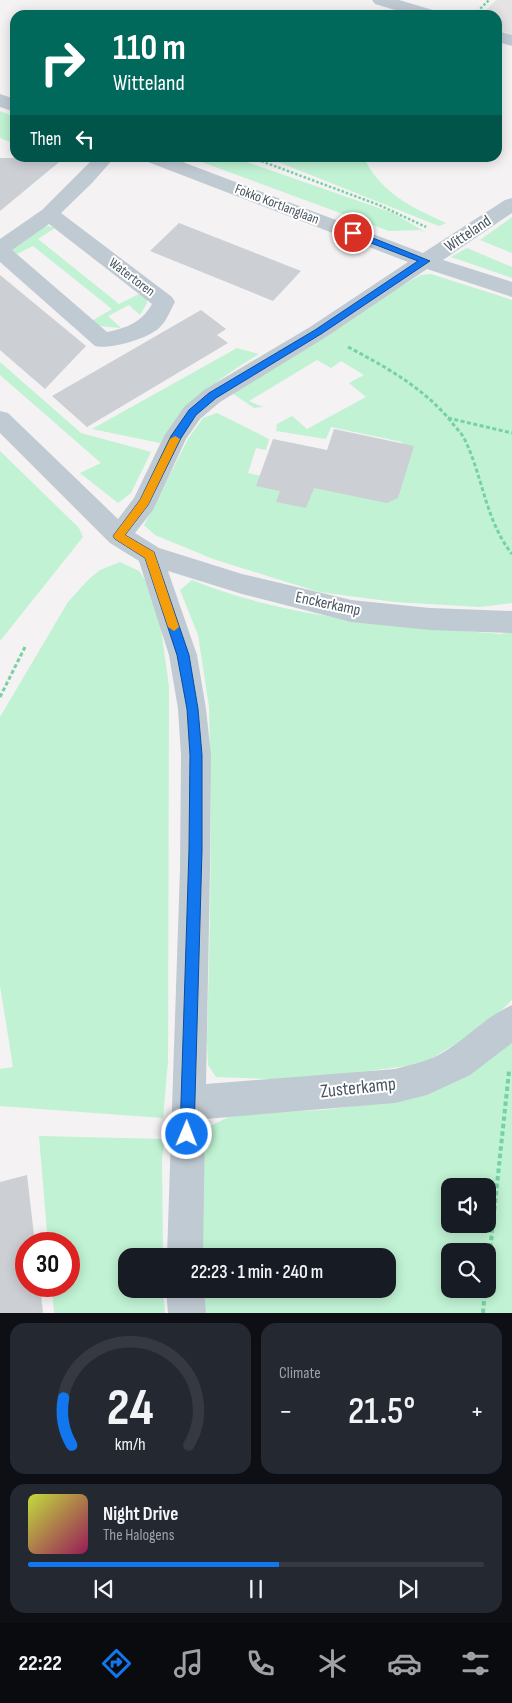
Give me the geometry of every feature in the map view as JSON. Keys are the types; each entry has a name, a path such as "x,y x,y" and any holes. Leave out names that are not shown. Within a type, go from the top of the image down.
{"street":[{"path":"381,0 414,10"},
{"name":"Watertoren","path":"49,214 164,302 153,322 124,336 103,341 0,250 49,214 100,162"},
{"name":"Fokko Kortlanglaan","path":"165,162 425,261 512,290"},
{"name":"Witteland","path":"119,536 144,503 176,436 192,413 212,396 318,332 512,204"},
{"name":"Enckerkamp","path":"0,418 119,536 150,555 242,584 351,611 430,619 512,622"},
{"path":"150,555 183,655 192,709 196,755 195,869 185,1248"},
{"name":"Zusterkamp","path":"188,1103 403,1084 426,1078 458,1063 512,1022"},
{"path":"186,1298 187,1313"}],"path":[{"path":"479,10 489,0"},
{"path":"264,162 379,205 457,242"},
{"path":"318,332 388,367 409,380 432,401 463,436 478,475 487,507 512,554"},
{"path":"447,418 512,433"},
{"path":"0,697 25,647"},
{"path":"491,1243 510,1063"},
{"path":"483,1313 485,1298"}],"shaded area":[{"path":"496,0 512,0 512,35 502,31 502,10 486,10"}],"green space":[{"path":"0,111 10,115 10,142 0,138"},
{"path":"202,162 246,162 393,213 427,233 420,230 389,231"},
{"path":"278,162 366,162 379,181 398,198 446,223 439,226"},
{"path":"512,217 512,253 480,240"},
{"path":"48,226 55,228 38,239 119,304 139,294 147,299 147,303 140,315 129,305 108,316 121,328 100,326 92,321 112,309 33,246 15,255 9,252 10,247 39,228"},
{"path":"467,248 512,267 512,278 451,257"},
{"path":"431,274 512,300 512,603 480,607 395,602 319,592 213,559 155,535 144,525 188,439 203,418 217,413 269,439 266,450 256,448 248,473 312,487 390,492 402,442 331,427 326,439 276,431 277,424 292,416 307,429 366,397 349,383 364,375 341,361 331,368 317,360 249,401 263,407 254,408 232,393 385,295 421,275"},
{"path":"237,348 259,354 216,383 192,403 170,428 160,443 92,429"},
{"path":"0,362 81,433 151,452 131,493 118,503 80,473 101,463 0,375"},
{"path":"0,451 79,528 83,537 0,641"},
{"path":"120,562 139,571 149,585 159,614 169,687 168,1061 163,1118 0,1106 0,1069 13,1067 0,985 0,717 68,602 100,570"},
{"path":"192,580 267,604 343,619 500,634 512,632 512,1000 484,1027 422,1064 298,1080 216,1077 208,1065 211,801 209,707 198,635 180,590"},
{"path":"512,1040 512,1313 203,1313 202,1298 396,1298 396,1248 201,1248 202,1145 208,1127 229,1117 260,1113 323,1110 380,1103"},
{"path":"39,1136 165,1139 162,1158 163,1248 118,1248 118,1298 164,1298 165,1313 54,1313 53,1297 80,1297 80,1232 47,1232"}],"building":[{"path":"0,158 10,158 10,162 59,162 0,211"},
{"path":"179,223 301,271 273,301 150,251"},
{"path":"0,275 86,346 45,389 0,350"},
{"path":"201,310 226,329 217,335 228,343 87,427 52,396"},
{"path":"334,429 414,446 398,498 387,503 314,488 306,508 276,502 280,491 256,486 273,439 327,450"},
{"path":"27,1175 34,1232 15,1232 15,1297 41,1297 43,1313 0,1313 0,1182"}],"slow traffic":[{"path":"174,627 150,555 119,536 144,503 175,439"}],"route":[{"path":"187,1134 195,850 196,755 192,709 183,655 150,555 119,536 144,503 176,436 192,413 212,396 318,332 425,261 353,233"}]}
